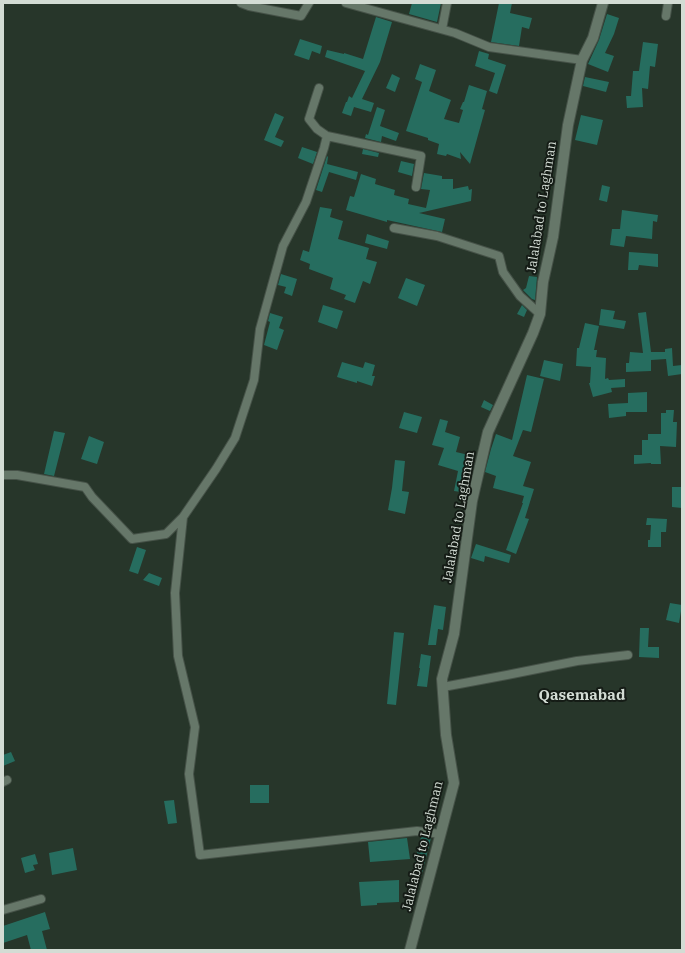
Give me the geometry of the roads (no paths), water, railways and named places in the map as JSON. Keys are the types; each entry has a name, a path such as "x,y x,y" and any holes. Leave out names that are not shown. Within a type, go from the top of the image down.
{"street":[{"path":"241,3 249,6 301,16 309,3"},
{"path":"346,3 456,32 489,47 582,60"},
{"path":"442,29 447,3"},
{"name":"Jalalabad to Laghman","path":"410,950 454,783 446,735 442,679 454,634 472,501 488,432 533,333 540,314 543,282 553,237 568,125 582,60 593,38 603,3"},
{"path":"666,16 668,3"},
{"path":"319,88 308,119 317,129 327,136 421,156 416,187"},
{"path":"3,475 17,475 85,487 92,497 132,539 166,534 183,517 216,470 236,438 254,380 260,330 283,246 306,202 327,136"},
{"path":"394,228 437,236 499,256 503,272 520,296 540,314"},
{"path":"183,517 175,593 178,656 195,727 189,774 200,855 417,831 441,834"},
{"path":"443,687 577,661 628,655"},
{"path":"3,910 41,899"}],"district":[{"name":"Qasemabad","path":"582,696"}]}
